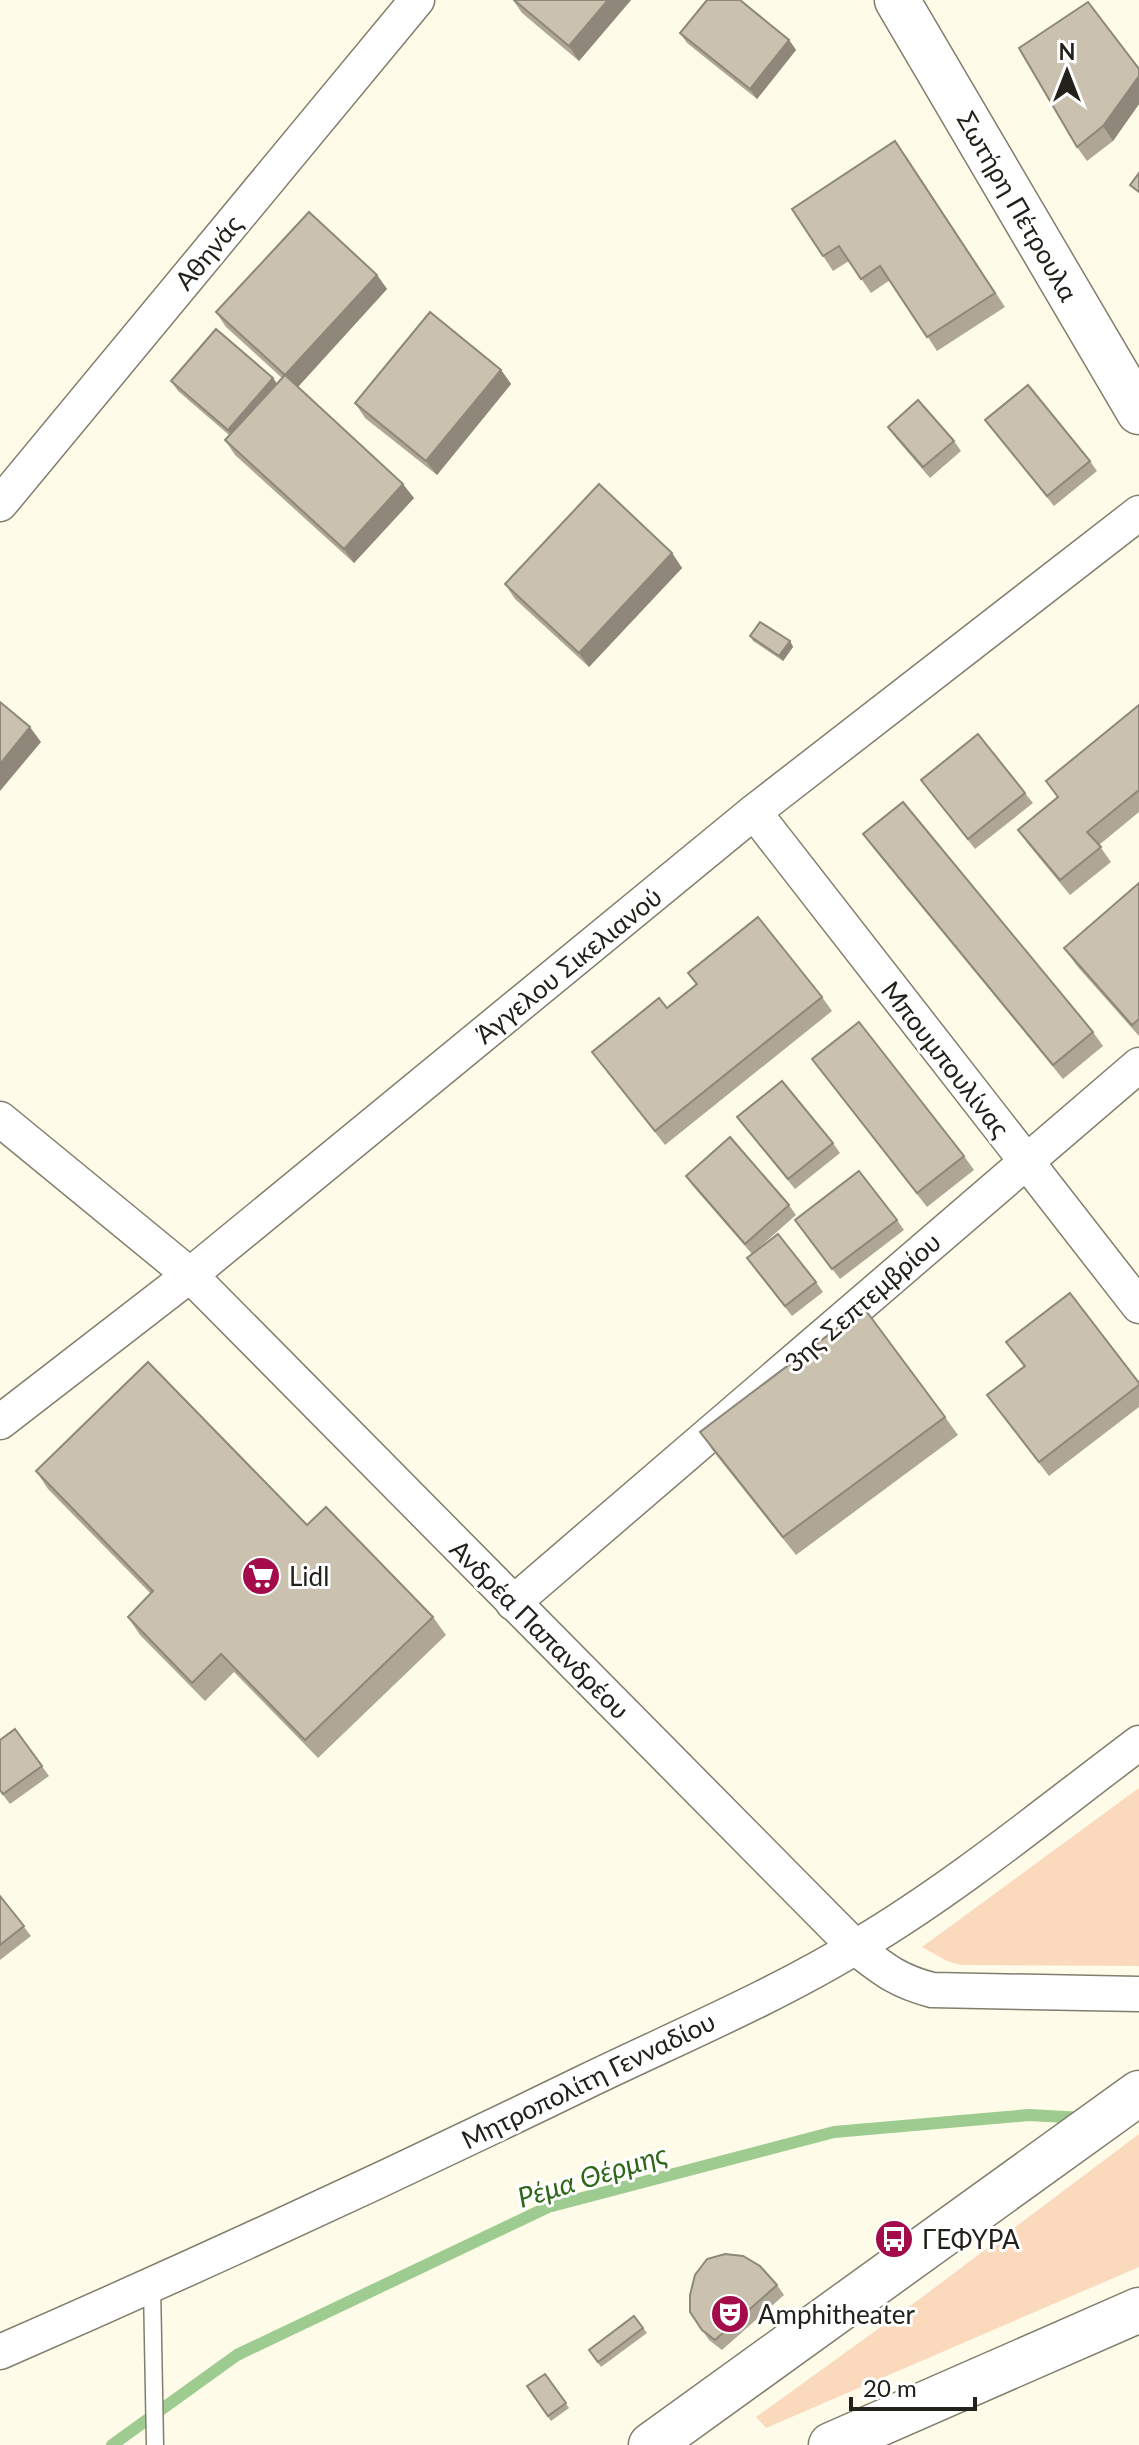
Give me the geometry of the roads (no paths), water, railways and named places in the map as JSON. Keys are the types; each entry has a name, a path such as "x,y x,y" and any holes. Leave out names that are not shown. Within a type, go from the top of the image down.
{"main road":[{"name":"Σωτήρη Πέτρουλα","path":"897,0 1139,412"},
{"path":"651,2445 1139,2093"},
{"path":"831,2445 1136,2316"}],"street":[{"name":"Αθηνάς","path":"0,504 417,0"},
{"name":"Άγγελου Σικελιανού","path":"0,1422 190,1275 754,812 1139,513"},
{"name":"Μπουμπουλίνας","path":"754,812 1139,1306"},
{"name":"3ης Σεπτεμβρίου","path":"513,1603 1139,1065"},
{"name":"Ανδρέα Παπανδρέου","path":"0,1119 190,1275 856,1948 906,1983 932,1990 1139,1994"},
{"name":"Μητροπολίτη Γενναδίου","path":"0,2352 152,2286 518,2115 856,1948 929,1900 1139,1743"}],"lane":[{"path":"152,2286 155,2445"}],"waterway":[{"name":"Ρέμα Θέρμης","path":"112,2445 237,2355 548,2207 834,2132 1029,2115 1084,2118"}],"place":[{"name":"Lidl","path":"261,1576"},
{"name":"ΓΕΦΥΡΑ","path":"894,2239"},
{"name":"Amphitheater","path":"730,2314"}]}
